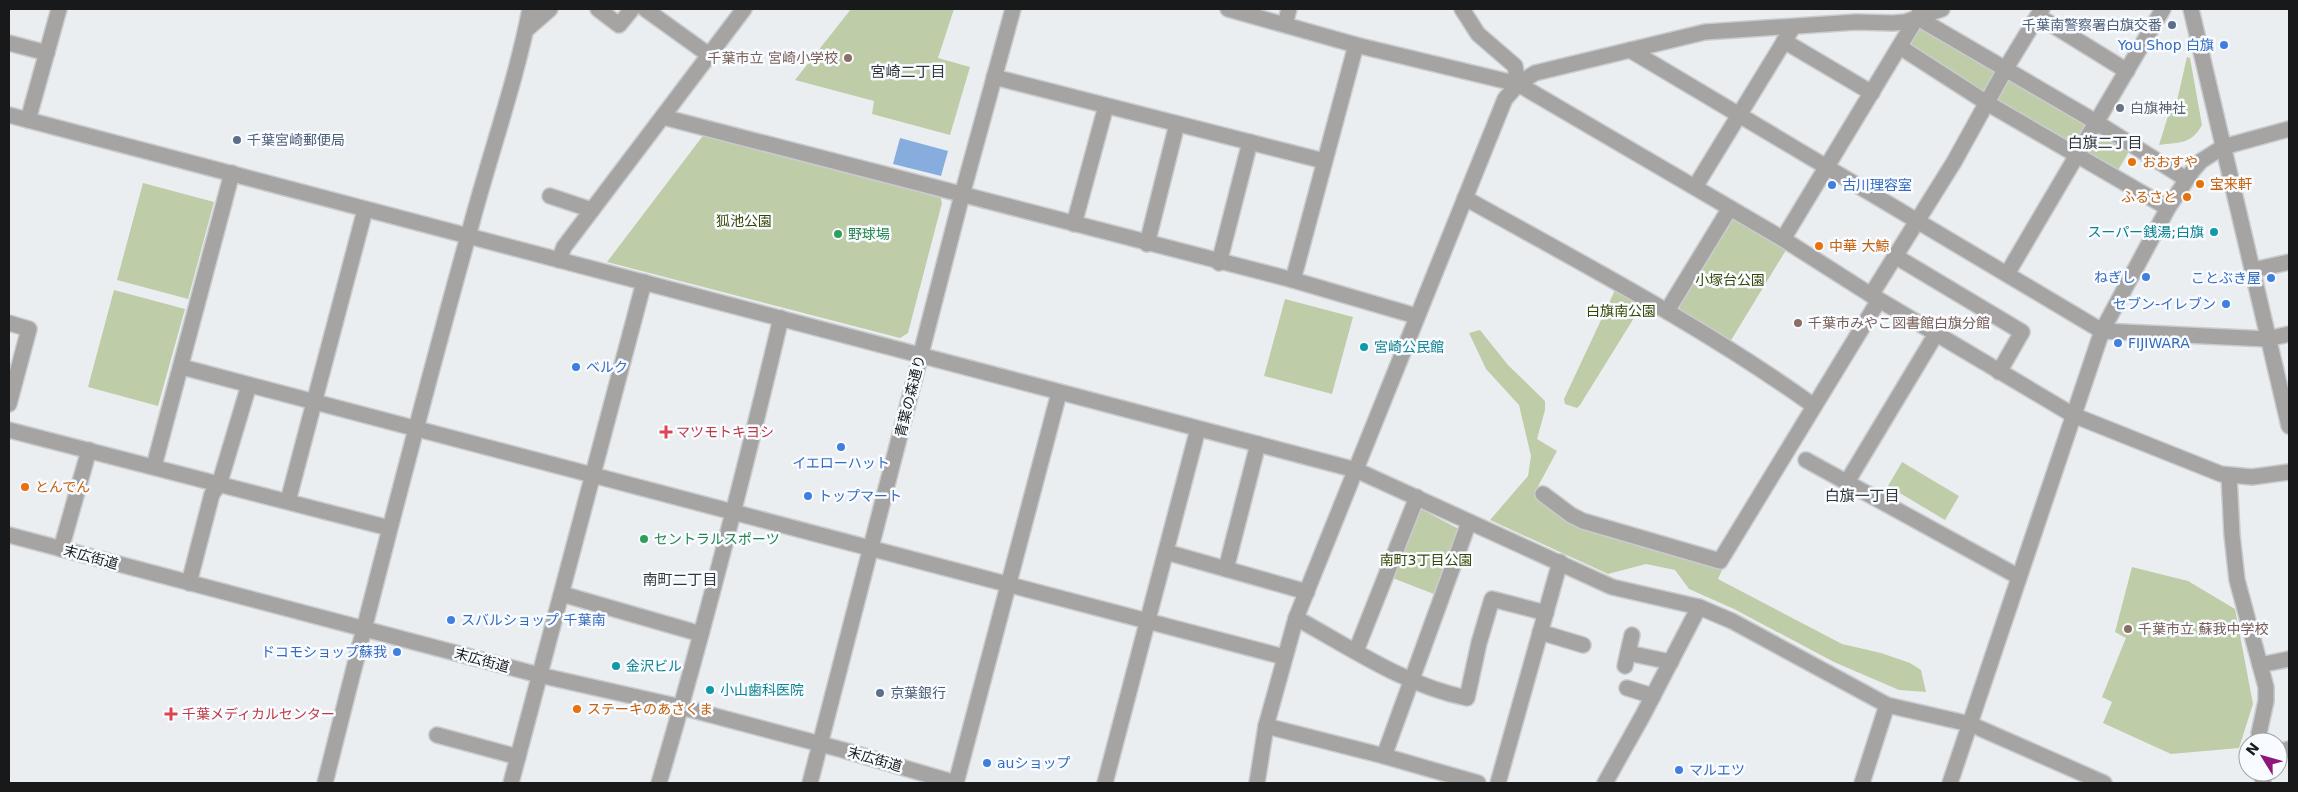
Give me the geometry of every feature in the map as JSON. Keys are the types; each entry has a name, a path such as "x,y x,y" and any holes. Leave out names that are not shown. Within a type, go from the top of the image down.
{"street":[{"path":"28,120 59,9"},
{"path":"325,783 416,429 526,30 530,9"},
{"path":"526,30 550,9"},
{"path":"598,9 620,25 632,9"},
{"path":"645,9 709,55"},
{"path":"559,260 564,247 744,9"},
{"name":"青葉の森通り","path":"810,783 920,355 1013,9"},
{"path":"1228,9 1356,45 1518,84 1783,239 1875,298 2073,415 2212,471 2230,476 2252,477 2289,472"},
{"path":"1285,24 1289,9"},
{"path":"1462,9 1478,34 1514,66 1518,84"},
{"path":"1257,783 1266,726 1296,618 1505,99 1518,84 1535,73 1705,32 1856,22 1893,23 1919,13 1942,9"},
{"path":"2006,274 2163,9"},
{"path":"2191,9 2253,270 2267,339 2289,426"},
{"path":"1543,494 1570,515 1583,521 1720,560 1814,406 1875,298 1895,256 1954,162 2006,68 2040,12 2127,71"},
{"path":"1783,239 1919,13"},
{"path":"1919,13 2186,179"},
{"path":"1695,187 1793,27"},
{"path":"1784,41 1872,93"},
{"path":"9,43 47,53"},
{"path":"1293,280 1356,45"},
{"path":"1900,47 1987,103 2168,208"},
{"path":"1630,50 2102,331 2267,339 2289,334"},
{"path":"994,77 1324,162"},
{"path":"1074,224 1106,106"},
{"path":"9,115 1356,470 1612,586 1699,607 1732,620 1887,705 1970,724 2104,783"},
{"path":"663,117 1220,263 1293,280 1416,316"},
{"path":"1147,244 1177,124"},
{"path":"1950,783 2102,331 2168,208 2186,179 2201,162 2223,147 2289,129"},
{"path":"1220,263 1250,142"},
{"path":"154,466 182,367 232,173"},
{"path":"550,196 592,210"},
{"path":"1465,198 1667,311 1762,368 1814,406"},
{"path":"1667,311 1730,208"},
{"path":"288,501 364,210"},
{"path":"1895,256 2022,332 2000,372"},
{"path":"2253,270 2289,262"},
{"path":"511,783 644,282"},
{"path":"659,783 701,634 781,318"},
{"path":"9,323 28,328 9,404"},
{"path":"1847,482 1936,334"},
{"path":"182,367 1284,657"},
{"path":"189,583 212,494 219,485 249,385"},
{"path":"956,783 1059,393"},
{"path":"1105,783 1198,429"},
{"path":"9,430 390,528"},
{"path":"1226,569 1258,444"},
{"path":"61,549 89,450"},
{"path":"1806,460 2019,577"},
{"path":"2230,476 2232,535 2237,580 2266,687 2266,701 2259,732"},
{"path":"1356,651 1417,496"},
{"path":"1384,756 1469,522"},
{"name":"末広街道","path":"9,535 540,675 681,708 821,744 956,783"},
{"path":"1166,552 1307,592"},
{"path":"1498,783 1560,562"},
{"path":"562,594 701,634"},
{"path":"1296,618 1412,681 1439,693 1467,698 1479,643 1492,599 1546,613"},
{"path":"1605,783 1699,607"},
{"path":"1540,632 1583,645"},
{"path":"1632,635 1626,659 1670,662"},
{"path":"2260,664 2289,658"},
{"path":"1627,688 1653,696"},
{"path":"1862,783 1887,705"},
{"path":"1266,726 1384,756 1452,780 1478,783"},
{"path":"437,735 518,758"}],"green space":[{"path":"851,9 954,9 938,58 970,67 950,135 872,114 874,101 795,80"},
{"path":"1925,25 1995,67 1997,76 1989,89 1981,91 1907,46 1917,28"},
{"path":"2187,57 2190,58 2202,125 2189,139 2178,143 2159,145 2169,113 2176,105"},
{"path":"2011,77 2084,120 2086,129 2079,141 2069,143 1998,100 1995,93 2003,79"},
{"path":"2103,131 2131,148 2117,172 2089,155 2087,146 2094,134"},
{"name":"狐池公園","path":"705,133 940,196 942,203 908,333 900,338 607,262"},
{"path":"143,183 214,202 188,299 117,280"},
{"name":"小塚台公園","path":"1734,219 1786,250 1730,342 1674,309 1728,221"},
{"name":"白旗南公園","path":"1616,288 1642,305 1580,405 1577,408 1565,404 1564,399"},
{"path":"114,290 185,309 158,406 88,387"},
{"path":"1285,299 1353,317 1332,394 1264,376"},
{"path":"1480,330 1508,365 1545,401 1545,410 1537,439 1557,451 1536,490 1537,498 1723,568 1718,579 1842,644 1881,653 1910,663 1921,670 1926,692 1899,690 1834,662 1734,609 1689,589 1675,570 1646,564 1608,574 1490,520 1528,476 1531,456 1519,405 1486,369 1469,333"},
{"path":"1902,462 1959,496 1945,520 1888,486"},
{"name":"南町3丁目公園","path":"1421,509 1457,528 1464,534 1439,596 1390,577 1416,512"},
{"path":"2132,567 2188,581 2235,609 2253,704 2244,732 2238,732 2238,748 2171,754 2103,723 2112,702 2102,697 2126,638 2115,632"}],"water":[{"path":"900,138 948,151 941,176 893,164"}],"place":[{"name":"千葉南警察署白旗交番","path":"2172,25"},
{"name":"You Shop 白旗","path":"2224,45"},
{"name":"千葉市立 宮崎小学校","path":"848,58"},
{"name":"白旗神社","path":"2120,108"},
{"name":"千葉宮崎郵便局","path":"237,140"},
{"name":"おおすや","path":"2132,162"},
{"name":"宝来軒","path":"2200,184"},
{"name":"古川理容室","path":"1832,185"},
{"name":"ふるさと","path":"2187,197"},
{"name":"スーパー銭湯;白旗","path":"2214,232"},
{"name":"野球場","path":"838,234"},
{"name":"中華 大鯨","path":"1819,246"},
{"name":"ねぎし","path":"2146,277"},
{"name":"ことぶき屋","path":"2271,278"},
{"name":"セブン-イレブン","path":"2226,304"},
{"name":"千葉市みやこ図書館白旗分館","path":"1798,323"},
{"name":"FIJIWARA","path":"2118,343"},
{"name":"宮崎公民館","path":"1364,347"},
{"name":"ベルク","path":"576,367"},
{"name":"マツモトキヨシ","path":"666,432"},
{"name":"イエローハット","path":"841,447"},
{"name":"とんでん","path":"25,487"},
{"name":"トップマート","path":"808,496"},
{"name":"セントラルスポーツ","path":"644,539"},
{"name":"スバルショップ 千葉南","path":"451,620"},
{"name":"千葉市立 蘇我中学校","path":"2128,629"},
{"name":"ドコモショップ蘇我","path":"397,652"},
{"name":"金沢ビル","path":"616,666"},
{"name":"小山歯科医院","path":"710,690"},
{"name":"京葉銀行","path":"880,693"},
{"name":"ステーキのあさくま","path":"577,709"},
{"name":"千葉メディカルセンター","path":"171,714"},
{"name":"auショップ","path":"987,763"},
{"name":"マルエツ","path":"1679,770"}],"district":[{"name":"宮崎二丁目","path":"908,72"},
{"name":"白旗二丁目","path":"2105,143"},
{"name":"白旗一丁目","path":"1862,496"},
{"name":"南町二丁目","path":"680,580"}]}
